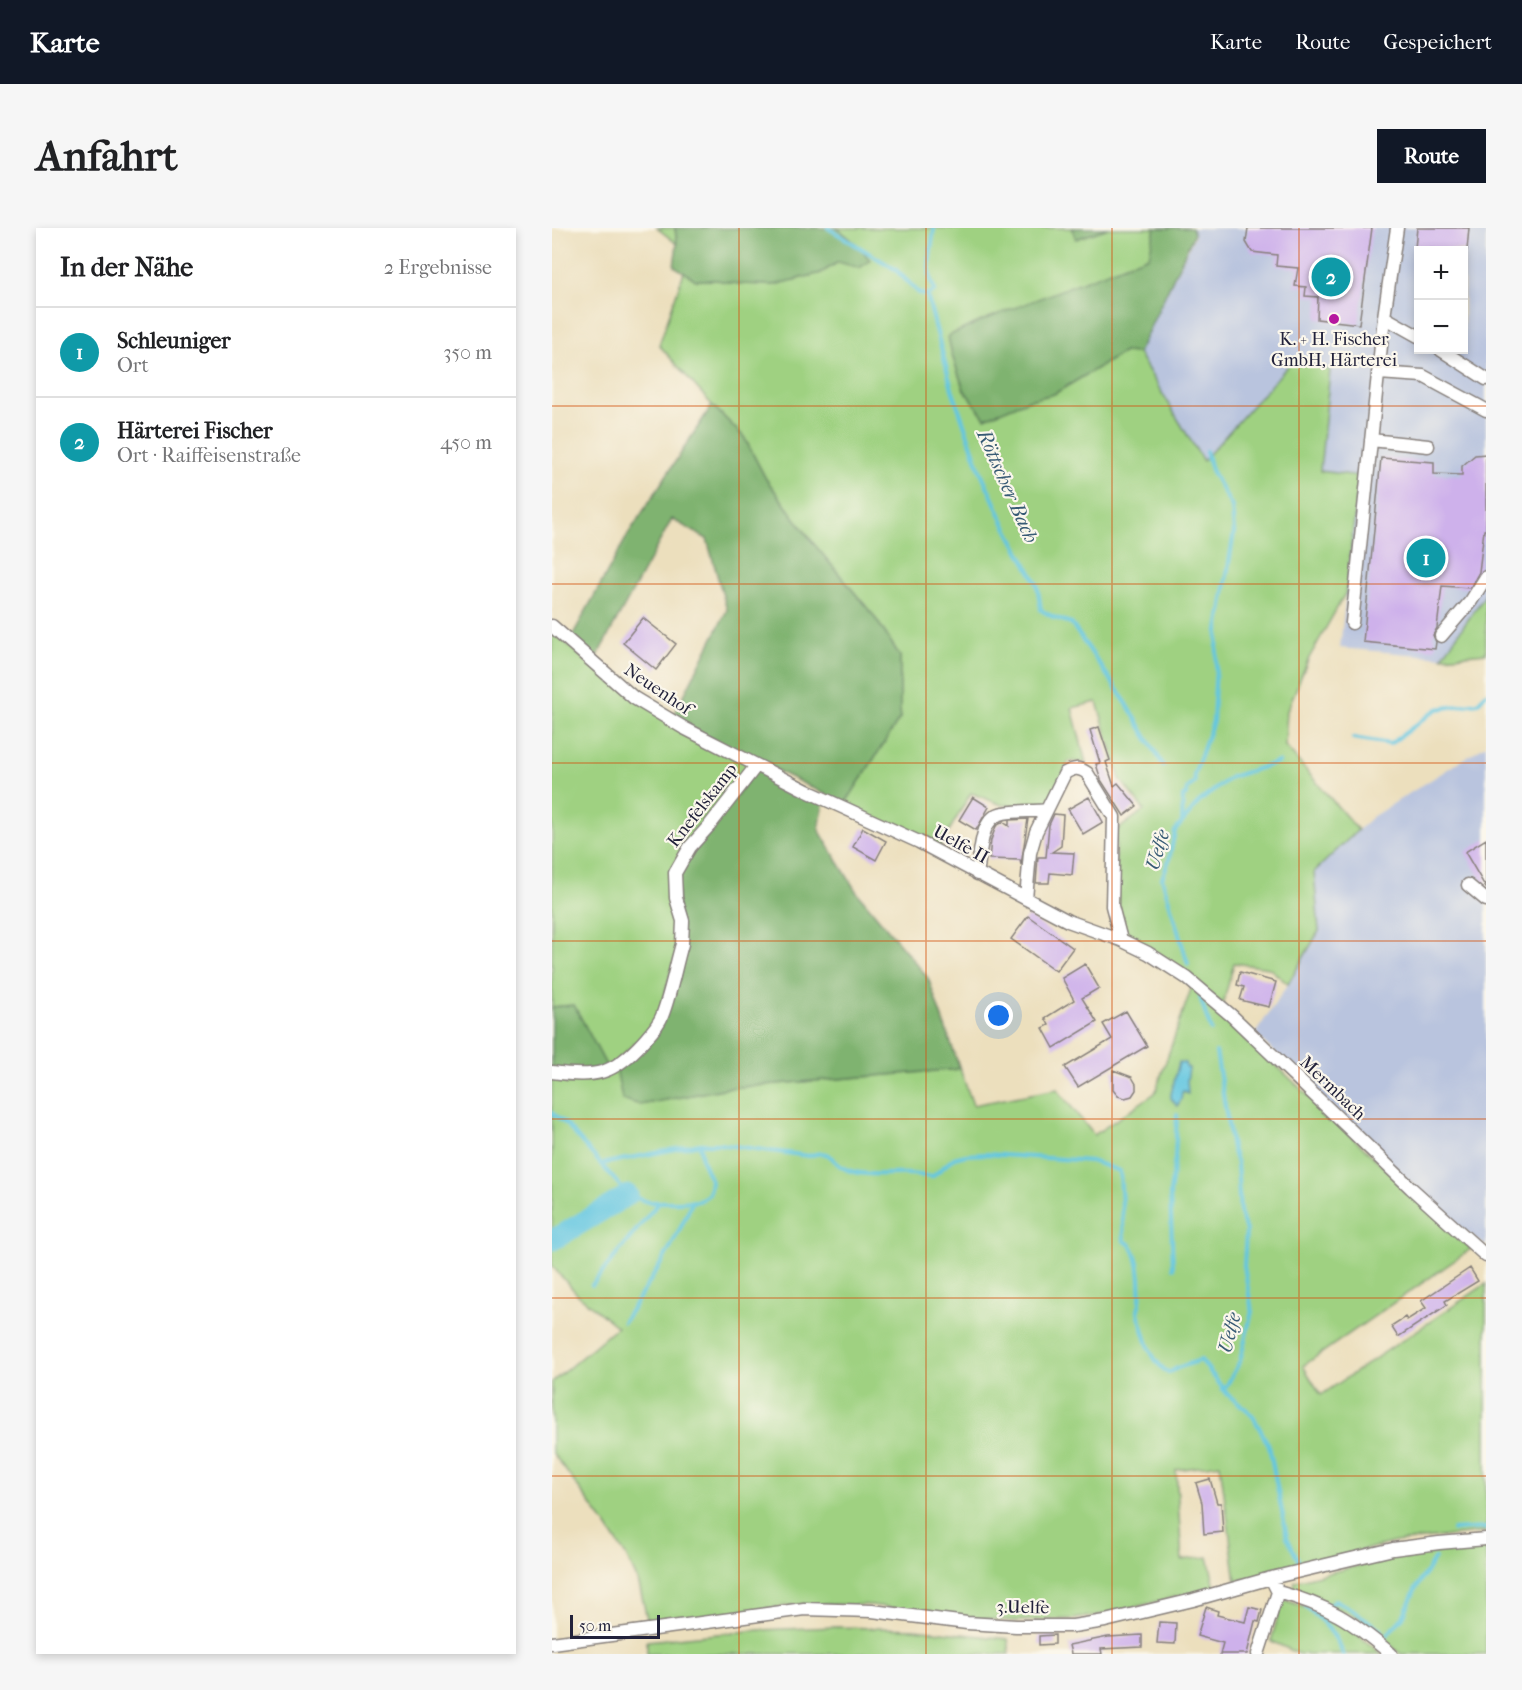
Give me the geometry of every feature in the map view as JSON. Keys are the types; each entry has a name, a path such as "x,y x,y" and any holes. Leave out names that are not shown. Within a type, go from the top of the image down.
{"street":[{"path":"1352,623 1384,316 1397,228"},
{"path":"1384,316 1414,333"},
{"path":"1447,354 1486,379"},
{"path":"1378,373 1423,376 1486,410"},
{"path":"1371,440 1428,446"},
{"path":"1441,636 1471,601 1486,577"},
{"name":"Neuenhof","path":"552,626 634,698 684,728 756,766"},
{"name":"Uelfe II","path":"756,766 891,827 1082,927 1121,940 1148,953"},
{"name":"Knefelskamp","path":"552,1072 592,1074 605,1072 631,1055 659,1023 682,944 683,932 675,873 690,847 756,766"},
{"path":"1026,899 1030,853 1036,832 1065,773 1073,768 1081,769 1087,773 1114,817 1112,906 1121,940"},
{"path":"977,874 984,832 994,816 1002,813 1047,810"},
{"path":"1468,885 1486,900"},
{"name":"Mermbach","path":"1148,953 1187,978 1218,1003 1486,1257"},
{"name":"3.Uelfe","path":"552,1643 804,1609 872,1611 967,1623 1073,1626 1105,1621 1193,1600 1270,1578 1393,1549 1486,1539"},
{"path":"1270,1578 1278,1592 1320,1605 1342,1616 1391,1654"},
{"path":"1258,1654 1278,1592"}],"shaded area":[{"path":"1192,228 1486,228 1486,594 1442,657 1340,648 1359,476 1320,472 1294,360 1203,461 1138,353 1195,235"},
{"path":"1486,745 1486,1246 1454,1224 1255,1034 1319,931 1314,872 1372,817"}],"green space":[{"path":"657,228 675,228 677,244"},
{"path":"675,228 837,228 861,248 870,260 860,268 838,262 821,273 774,285 696,280 674,266 677,244"},
{"path":"837,228 1072,228 1076,239 1108,228 1155,228 1150,256 948,336 964,390 1029,400 1054,394 1124,352 1138,353 1203,461 1294,359 1330,370 1320,471 1359,476 1346,592 1308,660 1287,711 1285,746 1358,830 1314,872 1319,931 1288,984 1269,968 1234,963 1223,1004 1123,938 1115,905 1116,831 1144,810 1120,779 1097,702 1072,708 1086,763 1069,761 1047,806 1002,805 971,793 938,850 845,804 900,718 900,656 874,616 814,544 766,479 744,437 659,345 684,272 696,280 774,285 821,273 861,248"},
{"path":"1072,228 1108,228 1076,239"},
{"path":"1155,228 1192,228 1194,234 1138,353 1124,352 1054,394 1029,400 985,418 964,390 948,336 1149,256"},
{"path":"712,405 744,437 766,479 814,544 874,616 900,656 900,718 845,804 672,719 727,610 707,539 672,519 595,660 571,638 629,533"},
{"path":"1486,594 1486,653 1442,657"},
{"path":"555,633 590,665 752,766 682,931 657,1022 608,1069 574,1005 552,1007 552,639"},
{"path":"757,768 824,800 819,830 856,891 928,978 960,1069 728,1088 640,1105 622,1099 616,1068 650,1037 679,959 677,874"},
{"path":"1192,986 1471,1249 1303,1366 1321,1395 1486,1284 1486,1532 1396,1542 1236,1581 1220,1464 1176,1470 1182,1560 1208,1557 1215,1587 1111,1613 1075,1619 1015,1621 971,1618 870,1605 803,1604 648,1623 639,1584 628,1559 552,1452 552,1382 617,1327 578,1295 552,1266 552,1073 616,1068 640,1105 728,1088 960,1069 973,1105 1057,1089 1094,1135 1155,1093"},
{"path":"574,1005 608,1069 552,1071 552,1007"},
{"path":"1486,1546 1486,1654 1401,1654 1359,1618 1310,1598 1294,1588 1295,1581 1398,1556"},
{"path":"1282,1601 1288,1601 1340,1621 1382,1654 1299,1654 1271,1641"},
{"path":"836,1627 914,1629 1008,1639 1010,1654 647,1654 647,1641 759,1630"}],"water":[{"path":"1179,1062 1185,1063 1189,1068 1188,1094 1182,1092 1177,1106 1171,1094"}],"building":[{"path":"1248,228 1372,228 1359,324 1317,319 1318,297 1305,296 1306,287 1295,286 1298,268 1276,266 1277,255 1252,252 1246,242"},
{"path":"1417,228 1469,228 1467,246 1415,246"},
{"path":"1486,454 1486,530 1484,530 1479,572 1470,588 1442,586 1437,628 1433,635 1436,642 1435,649 1363,642 1381,458 1434,462 1434,474 1462,475 1462,466 1475,455"},
{"path":"643,618 676,644 656,670 623,643"},
{"path":"1099,727 1110,760 1106,762 1114,786 1118,783 1137,806 1124,816 1101,780 1096,764 1100,763 1090,730"},
{"path":"973,797 989,807 976,830 959,820"},
{"path":"1089,797 1103,822 1083,834 1068,809"},
{"path":"1054,814 1063,815 1061,846 1052,852 1074,853 1072,875 1050,873 1049,883 1036,883 1038,857 1046,857 1049,825"},
{"path":"1028,819 1021,865 1020,860 989,859 991,840 996,826 1003,822 1009,826 1009,820"},
{"path":"863,828 886,841 876,860 853,847"},
{"path":"1486,839 1486,888 1465,852"},
{"path":"1028,916 1073,948 1056,971 1011,939"},
{"path":"1085,964 1099,988 1082,998 1097,1022 1054,1048 1043,1028 1049,1025 1045,1018 1074,1000 1062,978"},
{"path":"1240,972 1276,982 1269,1007 1240,1000 1244,987 1237,985"},
{"path":"1126,1011 1147,1046 1078,1087 1065,1067 1112,1039 1103,1024"},
{"path":"1113,1070 1132,1077 1136,1090 1132,1096 1125,1098 1118,1096 1113,1090"},
{"path":"1470,1268 1478,1281 1445,1301 1447,1305 1398,1337 1391,1326 1405,1317 1407,1320 1426,1308 1421,1301"},
{"path":"1210,1479 1217,1503 1221,1503 1223,1532 1204,1534 1202,1503 1196,1483"},
{"path":"1206,1607 1218,1611 1217,1615 1245,1622 1249,1607 1262,1610 1259,1622 1255,1621 1247,1654 1220,1654 1223,1643 1197,1636"},
{"path":"1159,1622 1176,1623 1175,1644 1157,1643"},
{"path":"1055,1635 1055,1644 1039,1645 1039,1636"},
{"path":"1142,1635 1142,1647 1101,1649 1102,1654 1071,1654 1069,1645 1108,1637"}],"waterway":[{"name":"Röttscher Bach","path":"828,228 895,269 920,294 927,295"},
{"path":"927,295 935,290 929,268 934,228"},
{"name":"Röttscher Bach","path":"927,295 952,389 980,470 1003,521 1037,584 1041,610 1071,623 1127,704 1163,765"},
{"path":"1182,823 1183,796 1195,782 1194,775 1213,721 1218,630 1234,532 1232,507 1211,470 1206,451"},
{"name":"Uelfe","path":"1353,738 1390,744 1437,709 1478,703 1486,693"},
{"name":"Uelfe","path":"1188,964 1162,878 1169,860 1175,831 1200,801 1231,777 1279,762"},
{"name":"Uelfe","path":"1200,997 1211,1030"},
{"name":"Uelfe","path":"1216,1052 1232,1148 1237,1164 1240,1212 1246,1231 1244,1266 1252,1311 1240,1361 1227,1385 1222,1389"},
{"path":"552,1113 565,1123 628,1195 648,1202 699,1201 709,1194 711,1181 702,1160 700,1144 719,1144 809,1156 823,1153 848,1170 870,1174 912,1174 932,1177 954,1158 986,1154 1091,1161 1120,1171 1124,1241 1130,1244 1137,1259 1140,1287 1138,1313 1151,1352 1158,1364 1169,1373 1201,1360 1228,1395 1254,1418 1269,1446 1287,1537 1299,1562"},
{"path":"1173,1268 1170,1193 1175,1158 1177,1115"},
{"path":"601,1164 700,1144"},
{"path":"553,1240 628,1195"},
{"path":"592,1285 659,1202"},
{"path":"623,1322 670,1249 692,1202"},
{"name":"Mermbach","path":"1453,1530 1486,1528"},
{"name":"Mermbach","path":"1387,1635 1403,1617 1415,1590 1435,1558"},
{"name":"Mermbach","path":"1330,1604 1335,1600 1381,1630"},
{"name":"Uelfe","path":"1306,1607 1328,1628 1343,1654"}],"place":[{"name":"Härterei Fischer","path":"1331,277"},
{"name":"K. + H. Fischer GmbH, Härterei","path":"1334,319"},
{"name":"Schleuniger","path":"1426,558"}]}
